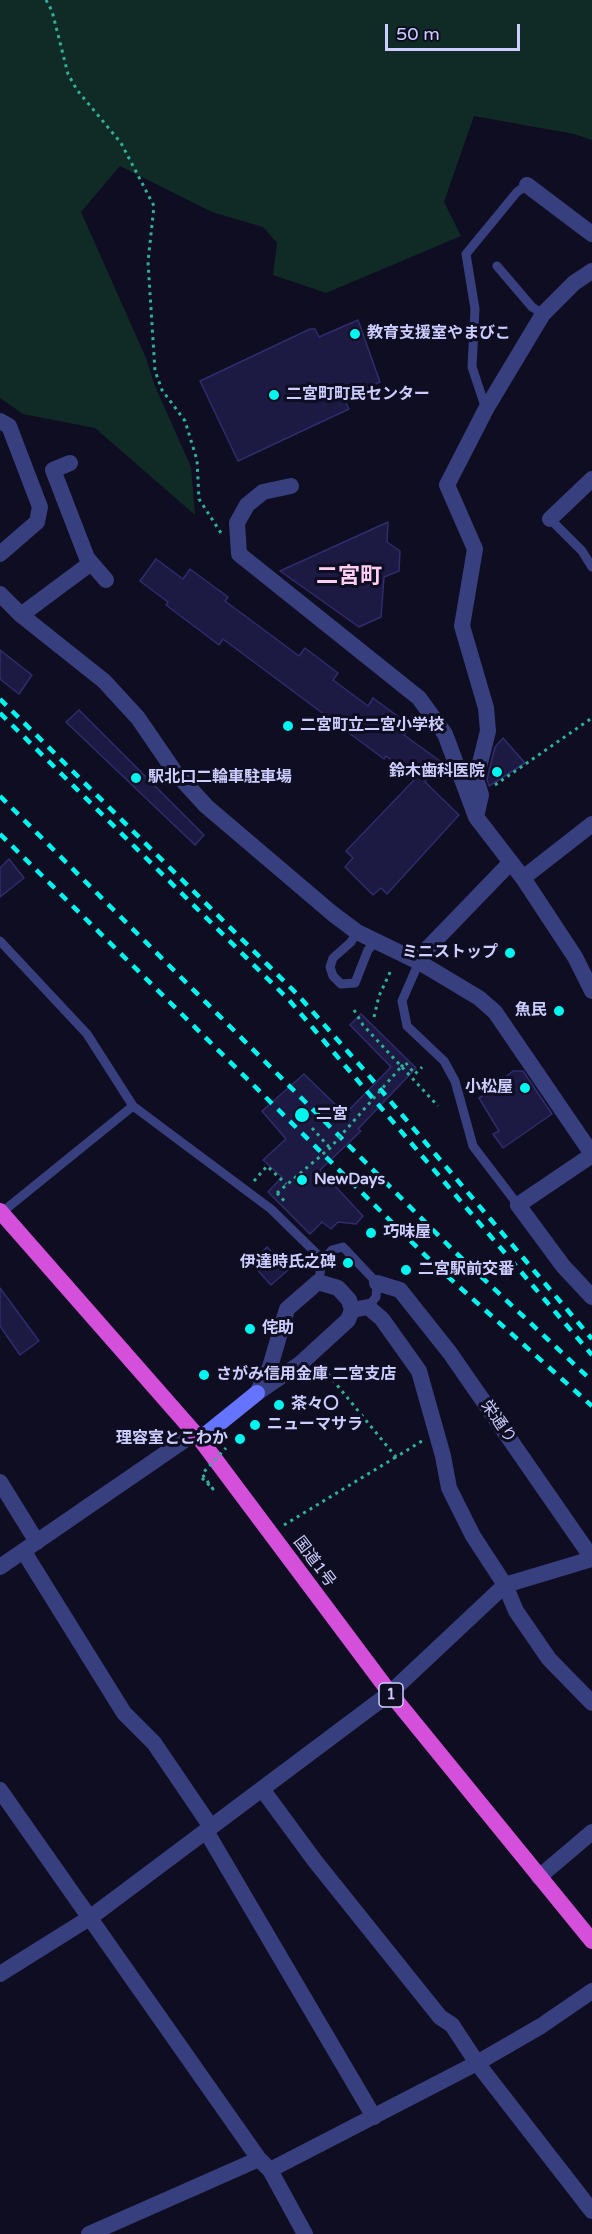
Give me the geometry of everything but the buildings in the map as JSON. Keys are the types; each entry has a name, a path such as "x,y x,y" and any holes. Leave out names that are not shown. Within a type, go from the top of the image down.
{"highway":[{"name":"国道1号","path":"1,1212 198,1436 390,1693 592,1941"}],"main road":[{"path":"198,1436 257,1393"}],"street":[{"path":"527,185 592,234"},
{"path":"476,817 481,795 476,779 488,731 486,708 462,626 475,549 447,486 486,409 543,314 574,283 592,271"},
{"path":"0,421 9,426 40,507 38,522 0,554"},
{"path":"70,463 53,470 91,563 106,580"},
{"path":"549,519 592,479"},
{"path":"291,486 262,492 247,505 237,524 239,554 419,698 445,734 476,817 523,878 576,957 592,992"},
{"path":"21,615 91,563"},
{"path":"0,594 21,615 104,681 138,718 175,772 206,806 333,914 357,932 419,962 479,998 495,1012 592,1155 518,1205 563,1266 592,1297"},
{"path":"523,878 592,824"},
{"path":"419,962 426,950 511,862"},
{"path":"257,1393 270,1367 287,1310 318,1282 338,1288 360,1309 382,1318 418,1371 436,1432 448,1488 473,1536 505,1585 516,1611 549,1659 592,1703"},
{"name":"栄通り","path":"377,1284 400,1290 450,1353 592,1558"},
{"path":"257,1393 301,1362 360,1309"},
{"path":"281,1329 284,1358 293,1364 301,1362"},
{"path":"0,1567 198,1436"},
{"path":"0,1482 31,1547 124,1713 154,1743 209,1829 374,2117"},
{"path":"0,1974 91,1917 390,1693 505,1585 592,1558"},
{"path":"262,1789 315,1861 440,2017 452,2025 477,2063 592,2211"},
{"path":"0,1790 265,2164 305,2234"},
{"path":"539,1877 592,1832"},
{"path":"89,2234 265,2164 374,2117 477,2063 541,2026 592,1991"}],"lane":[{"path":"486,409 472,367 475,309 466,254 517,192 527,185"},
{"path":"497,266 532,307 543,314"},
{"path":"549,519 582,551 592,567"},
{"path":"357,932 351,942 333,958 330,967 333,976 341,984 355,983 368,950 376,941"},
{"path":"0,941 87,1034 133,1106 271,1209 322,1260"},
{"path":"419,962 402,1001 407,1026 444,1061 455,1081 473,1146 518,1205"},
{"path":"1,1212 133,1106"},
{"path":"318,1282 322,1260 332,1250 343,1247 377,1284 376,1297 360,1309"}],"path":[{"path":"46,0 52,11 68,74 77,90 121,143 154,206 148,262 155,371 162,390 185,421 196,460 199,499 219,531 239,554"},
{"path":"481,795 592,718"},
{"path":"374,1017 379,996 394,963"},
{"path":"354,1010 363,1025 438,1106"},
{"path":"277,1193 330,1148 405,1062 415,1074 422,1067"},
{"path":"312,1128 330,1148"},
{"path":"259,1175 267,1166 286,1184"},
{"path":"322,1368 396,1457"},
{"path":"282,1526 436,1432"},
{"path":"206,1475 202,1478 213,1490 202,1474 226,1448"}],"green space":[{"path":"0,0 592,0 592,140 574,134 474,116 444,202 461,236 326,293 273,275 277,243 263,227 212,212 120,166 81,212 146,358 155,386 191,467 195,515 95,428 23,414 0,398"}],"railway":[{"path":"0,699 297,994 592,1339"},
{"path":"0,713 289,1000 592,1355"},
{"path":"0,796 455,1252 592,1381"},
{"path":"0,834 436,1266 592,1406"}],"place":[{"name":"教育支援室やまびこ","path":"355,334"},
{"name":"二宮町町民センター","path":"274,395"},
{"name":"二宮町立二宮小学校","path":"288,726"},
{"name":"鈴木歯科医院","path":"497,772"},
{"name":"駅北口二輪車駐車場","path":"136,778"},
{"name":"ミニストップ","path":"510,953"},
{"name":"魚民","path":"559,1011"},
{"name":"小松屋","path":"525,1088"},
{"name":"二宮","path":"302,1115"},
{"name":"NewDays","path":"302,1180"},
{"name":"巧味屋","path":"371,1233"},
{"name":"伊達時氏之碑","path":"348,1263"},
{"name":"二宮駅前交番","path":"406,1270"},
{"name":"侘助","path":"250,1329"},
{"name":"さがみ信用金庫 二宮支店","path":"204,1375"},
{"name":"茶々〇","path":"279,1405"},
{"name":"ニューマサラ","path":"255,1425"},
{"name":"理容室とこわか","path":"240,1439"}],"district":[{"name":"二宮町","path":"349,577"}]}
